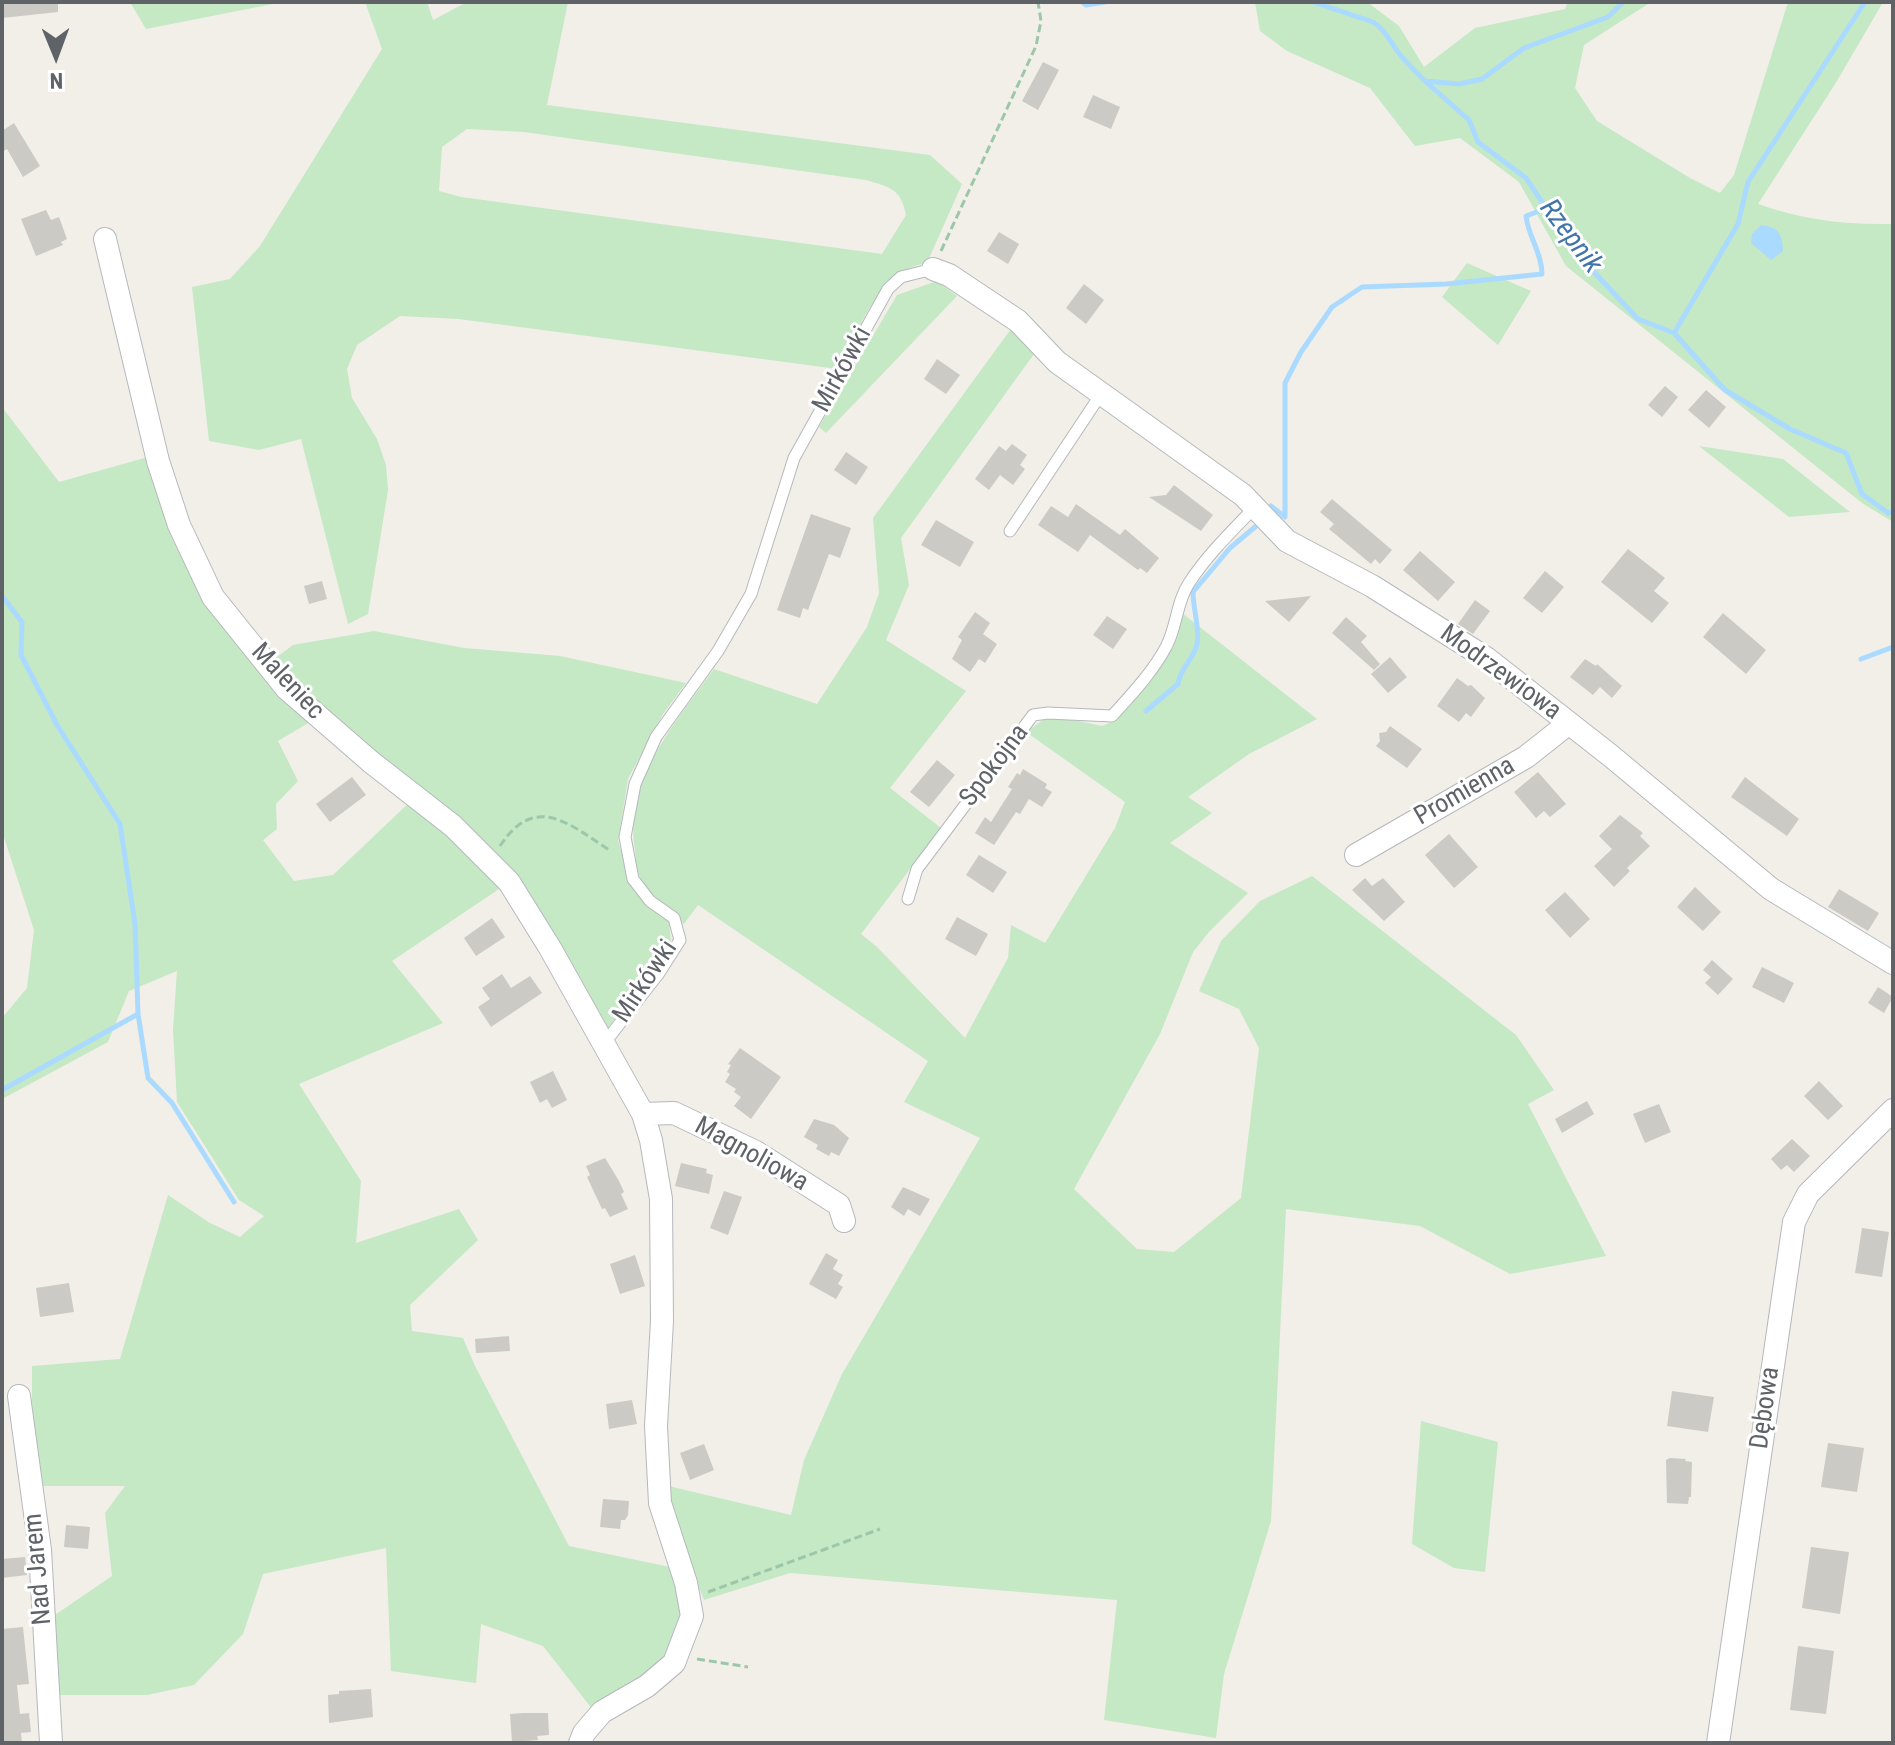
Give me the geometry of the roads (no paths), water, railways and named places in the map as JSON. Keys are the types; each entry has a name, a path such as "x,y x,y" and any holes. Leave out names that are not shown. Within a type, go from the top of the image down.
{"street":[{"name":"Maleniec","path":"105,239 158,461 179,525 213,597 287,689 371,762 453,826 509,882 550,948 603,1045"},
{"name":"Modrzewiowa","path":"933,269 949,275 1018,321 1057,362 1256,507 1287,541 1372,586 1486,658 1771,889 1893,963"},
{"name":"Promienna","path":"1356,855 1526,757 1569,723"},
{"name":"Mirkówki","path":"580,1743 584,1733 602,1712 647,1686 674,1663 692,1616 660,1503 656,1426 662,1321 661,1199 651,1140 643,1114 603,1045"},
{"name":"Dębowa","path":"1718,1743 1794,1222 1808,1194 1893,1110"},
{"name":"Magnoliowa","path":"643,1114 674,1113 756,1152 839,1205 844,1221"},
{"name":"Nad Jarem","path":"19,1396 40,1550 51,1743"}],"lane":[{"name":"Mirkówki","path":"603,1045 659,973 680,940 674,918 650,901 633,879 625,837 635,784 656,737 718,651 751,594 794,458 888,289 901,277 933,269"},
{"path":"1010,531 1101,394"},
{"name":"Spokojna","path":"908,899 917,869 1033,715 1112,716 1143,681 1168,645 1176,609 1188,584 1217,546 1256,507"}],"water":[{"path":"1761,225 1776,230 1782,240 1783,251 1771,260 1751,243 1752,234"}],"waterway":[{"path":"1082,2 1086,5 1105,2"},
{"path":"1313,2 1373,22 1425,81"},
{"name":"Rzepnik","path":"1623,2 1608,17 1524,48 1482,79 1459,84 1425,81 1469,120 1478,142 1526,178 1577,254 1638,319 1674,333 1725,390 1790,429 1846,453 1862,494 1888,513 1893,511"},
{"path":"1674,333 1738,224 1748,182 1865,2"},
{"path":"1271,506 1285,517 1285,383 1301,352 1332,307 1362,287 1446,284 1542,274 1526,216 1545,209"},
{"path":"1146,711 1178,684 1197,644 1193,592 1230,548 1255,527"},
{"path":"2,596 22,622 21,655 57,725 120,824 135,924 138,1014 148,1078 172,1103 234,1202"},
{"path":"1861,659 1893,647"},
{"path":"2,1090 138,1014"}]}
